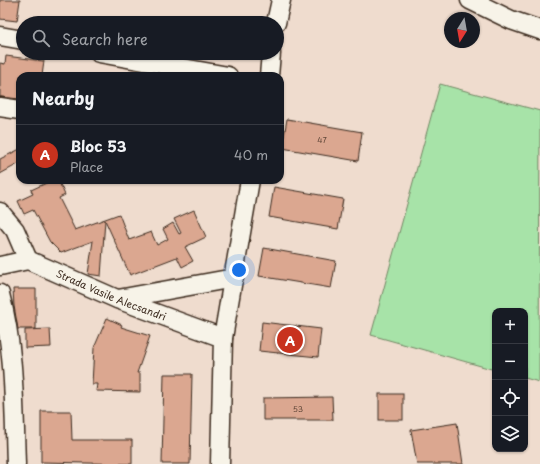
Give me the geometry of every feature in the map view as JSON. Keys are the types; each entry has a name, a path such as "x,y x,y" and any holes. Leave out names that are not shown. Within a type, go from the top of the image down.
{"street":[{"path":"278,16 281,0"},
{"path":"470,0 511,20 540,30"},
{"path":"0,36 16,39"},
{"path":"138,60 206,72"},
{"path":"269,72 270,60"},
{"path":"0,107 16,109"},
{"path":"220,464 223,338 249,184"},
{"path":"0,212 15,230 28,260 0,266"},
{"name":"Strada Vasile Alecsandri","path":"28,260 117,299 223,338"},
{"path":"117,299 234,278"},
{"path":"0,294 5,312 13,390 16,464"}],"green space":[{"path":"440,84 540,111 539,382 528,379 528,308 492,308 492,369 371,335"}],"building":[{"path":"0,0 20,0 16,21 0,19"},
{"path":"6,56 16,57 16,60 44,61 43,72 16,72 16,99 0,97 0,63 5,64"},
{"path":"287,119 362,132 358,161 284,148 284,136"},
{"path":"16,151 16,165 0,174 0,159"},
{"path":"44,184 60,184 65,195 59,198 75,230 119,214 129,240 151,232 157,245 168,239 163,229 173,223 179,234 181,233 174,219 194,210 206,237 185,247 193,261 182,267 177,257 130,275 105,220 101,276 88,274 93,241 61,253 50,242 33,210 24,214 18,201 33,194 31,190"},
{"path":"274,187 343,199 338,229 269,217"},
{"path":"264,248 336,261 331,288 259,276"},
{"path":"13,289 36,289 36,329 18,329"},
{"path":"107,318 122,325 121,327 150,336 137,373 140,373 140,392 96,391 97,384 92,384 94,348"},
{"path":"262,322 321,329 318,357 259,351"},
{"path":"50,329 51,347 25,348 25,330"},
{"path":"164,374 192,374 190,464 162,464"},
{"path":"379,394 403,394 403,420 379,420"},
{"path":"332,397 333,420 263,420 263,398"},
{"path":"41,411 71,411 72,440 132,440 132,464 41,462"},
{"path":"457,423 463,464 417,464 411,430"}],"place":[{"name":"Bloc 53","path":"290,340"}]}
